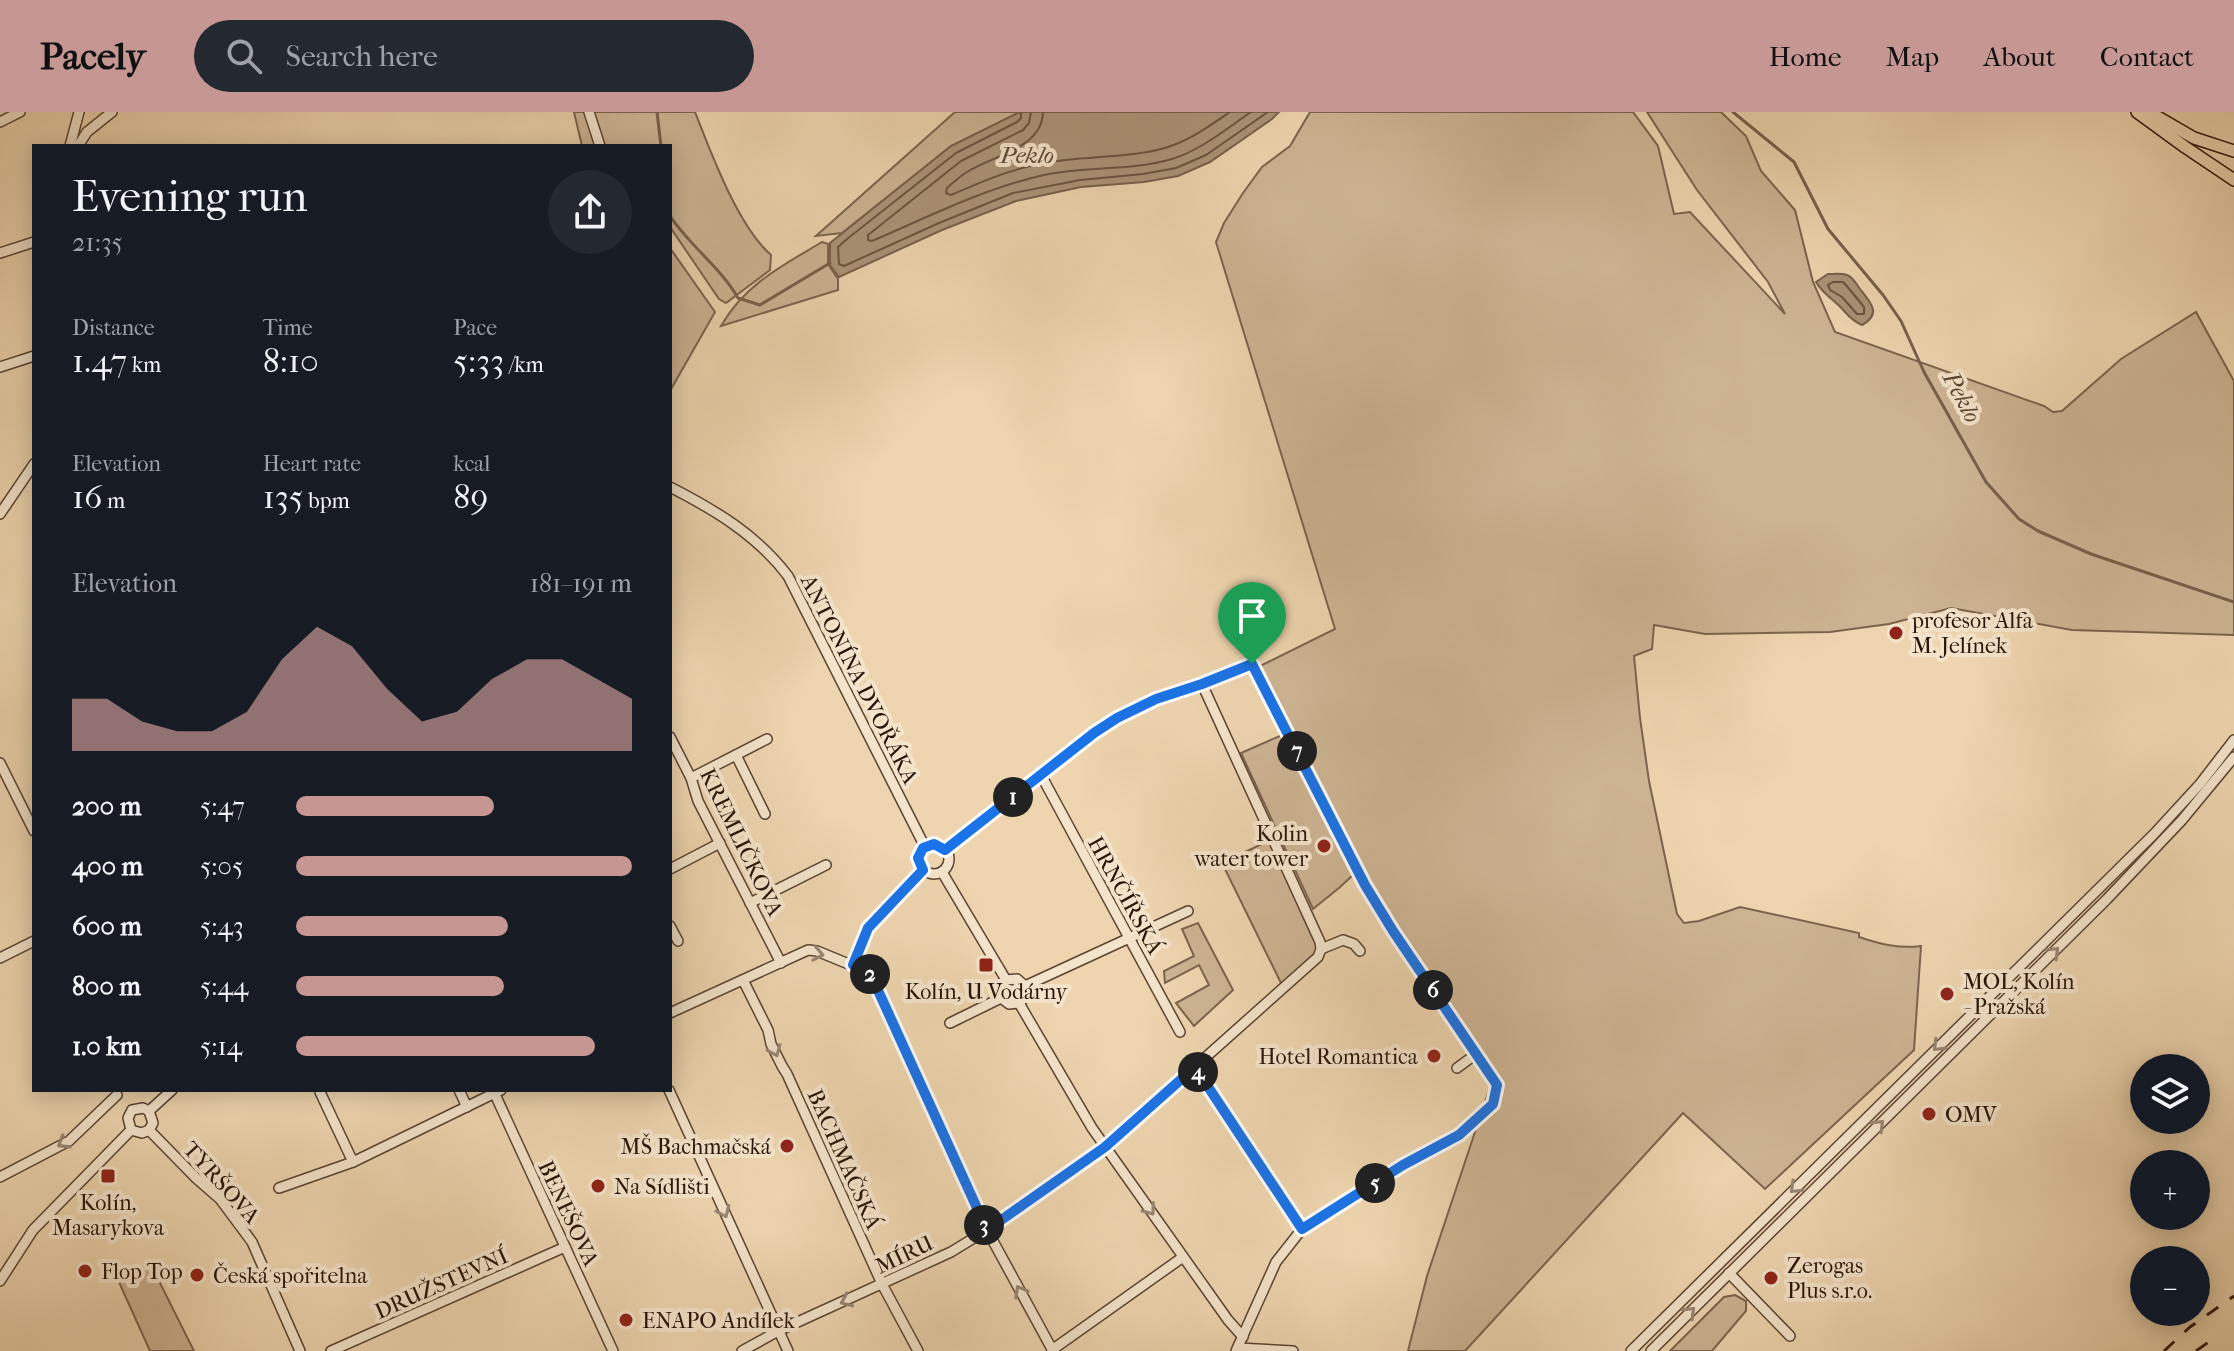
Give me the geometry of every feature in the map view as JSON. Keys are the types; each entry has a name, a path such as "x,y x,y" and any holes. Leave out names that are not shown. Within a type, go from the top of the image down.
{"main road":[{"path":"2137,112 2234,180"},
{"path":"2149,112 2194,138 2234,151"}],"street":[{"path":"0,122 20,112"},
{"path":"71,144 79,112"},
{"path":"79,144 87,132 112,112"},
{"path":"589,112 599,144"},
{"path":"0,253 32,243"},
{"path":"0,367 32,357"},
{"path":"0,514 32,467"},
{"name":"ANTONÍNA DVOŘÁKA","path":"672,488 746,533 788,576 925,847"},
{"path":"945,850 1117,718 1156,699 1252,664 1365,885 1497,1085 1493,1104 1459,1135 1403,1165 1302,1229 1276,1262 1237,1350 1293,1351"},
{"path":"1202,684 1321,949 1343,940 1354,944 1360,951"},
{"path":"691,778 767,739"},
{"path":"1631,1351 2154,834 2200,784 2234,740"},
{"name":"KREMLIČKOVA","path":"672,741 691,778 698,801 781,963"},
{"path":"736,755 765,814"},
{"path":"1651,1351 2107,899 2182,820 2234,757"},
{"path":"0,763 32,827"},
{"name":"HRNČÍŘSKÁ","path":"1041,775 1180,1032"},
{"path":"672,868 720,843"},
{"path":"936,844 945,850 948,862 942,872 932,874 923,870 918,858 925,847 936,844"},
{"path":"750,903 826,865"},
{"path":"853,965 868,928 923,870"},
{"path":"942,872 1006,980"},
{"path":"1025,986 1188,911"},
{"path":"672,930 678,941"},
{"path":"0,958 32,942"},
{"name":"MÍRU","path":"742,1351 778,1331 951,1252 987,1230 1105,1147 1318,957 1321,949"},
{"path":"672,1012 812,950 864,969 871,975 987,1230 1053,1350 1183,1257"},
{"path":"1017,979 1025,986 1025,997 1019,1003 1009,1004 1001,998 999,990 1006,980 1017,979"},
{"name":"BACHMAČSKÁ","path":"743,980 882,1284 918,1351"},
{"path":"950,1023 1001,998"},
{"path":"1019,1003 1092,1128 1243,1337"},
{"path":"1457,1068 1476,1054"},
{"path":"1195,1067 1302,1229"},
{"path":"0,1177 69,1141 115,1092 132,1110"},
{"path":"149,1111 170,1092"},
{"path":"320,1092 353,1162"},
{"path":"460,1092 467,1107"},
{"path":"279,1188 353,1162 494,1092"},
{"name":"BENEŠOVA","path":"496,1092 613,1351"},
{"path":"670,1092 788,1351"},
{"path":"143,1108 149,1111 153,1123 149,1130 138,1133 131,1130 127,1122 132,1110 143,1108"},
{"path":"0,1281 33,1230 131,1130"},
{"name":"TYRŠOVA","path":"149,1130 220,1199 252,1242 300,1351"},
{"name":"DRUŽSTEVNÍ","path":"331,1351 565,1247"},
{"path":"1729,1273 1790,1336"}],"shaded area":[{"path":"574,112 695,112 737,208 747,226 771,255 770,270 726,303 719,299 672,230 672,144 582,144"},
{"path":"955,112 1020,112 951,146 842,233 816,236"},
{"path":"1310,112 1633,112 1658,146 1674,214 1690,212 1785,314 1768,282 1697,190 1647,112 1721,112 1746,136 1761,171 1795,210 1813,282 1835,332 2044,406 2053,412 2062,411 2121,359 2196,312 2234,381 2234,635 2072,630 1951,608 1889,624 1830,632 1705,634 1654,625 1652,649 1634,656 1649,781 1677,914 1684,923 1740,907 1859,933 1859,937 1882,944 1921,946 1914,1050 1765,1189 1683,1113 1465,1351 1408,1351 1427,1276 1494,1075 1395,929 1258,667 1335,629 1216,242 1243,193 1262,167 1290,146"},
{"path":"822,242 828,244 828,264 838,279 838,290 721,326 753,287"},
{"path":"672,251 715,312 672,387"},
{"path":"1282,735 1353,875 1313,909 1241,753"},
{"path":"1270,840 1318,948 1315,955 1282,985 1222,863"},
{"path":"1198,923 1233,990 1194,1026 1176,1003 1209,985 1199,965 1165,983 1164,971 1194,956 1182,929"},
{"path":"150,1263 194,1351 150,1351 118,1280"},
{"path":"1735,1295 1746,1301 1746,1311 1712,1351 1670,1351 1724,1297"}],"water":[{"name":"Peklo","path":"1020,112 1279,112 1210,162 1178,176 1081,187 1016,201 942,230 839,277 830,265 830,243 951,146"},
{"path":"1828,274 1845,274 1853,279 1873,308 1868,321 1862,325 1854,320 1820,288 1816,282"}],"waterway":[{"name":"Peklo","path":"657,112 661,144"},
{"name":"Peklo","path":"1733,112 1794,162 1828,229 1901,321 1924,372 1986,482 2019,519 2038,531 2091,554 2234,602"},
{"name":"Peklo","path":"672,218 723,276 738,298 760,305 830,263"}],"railway":[{"path":"2164,1351 2190,1327 2234,1296"},
{"path":"2196,1351 2210,1341"}],"place":[{"name":"profesor Alfa M. Jelínek","path":"1896,633"},
{"name":"Kolin water tower","path":"1324,846"},
{"name":"Kolín, U Vodárny","path":"986,965"},
{"name":"MOL, Kolín - Pražská","path":"1947,994"},
{"name":"Hotel Romantica","path":"1434,1056"},
{"name":"OMV","path":"1929,1114"},
{"name":"MŠ Bachmačská","path":"787,1146"},
{"name":"Kolín, Masarykova","path":"108,1176"},
{"name":"Na Sídlišti","path":"598,1186"},
{"name":"Flop Top","path":"85,1271"},
{"name":"Česká spořitelna","path":"197,1275"},
{"name":"Zerogas Plus s.r.o.","path":"1771,1278"},
{"name":"ENAPO Andílek","path":"626,1320"}],"route":[{"path":"1252,664 1365,885 1497,1085 1493,1104 1459,1135 1403,1165 1302,1229 1195,1067 1105,1147 987,1230 871,975 853,965 863,936 923,870 918,858 923,848 934,844 945,850 1117,718 1156,699 1252,664"}]}
